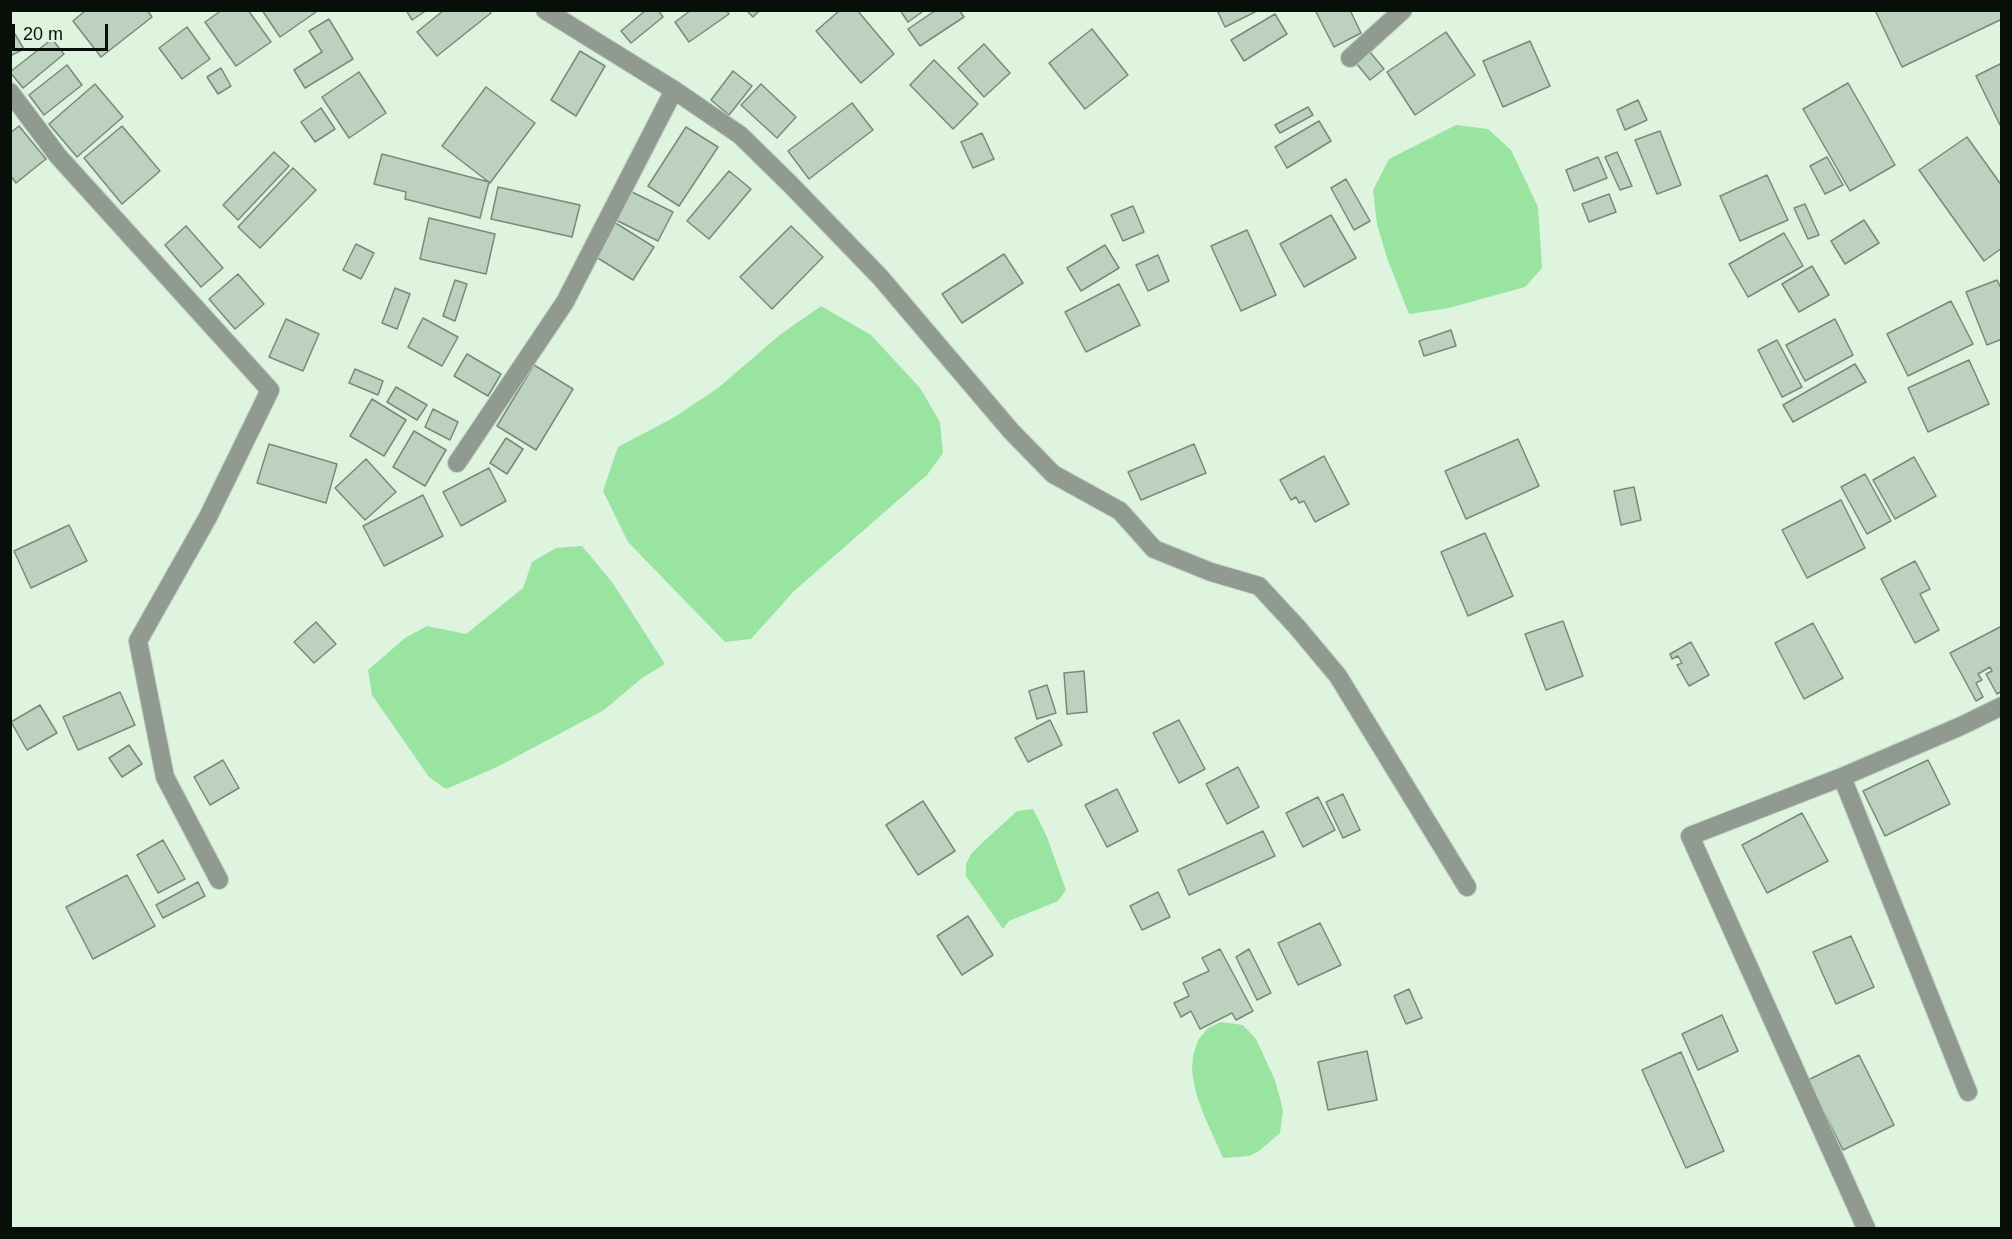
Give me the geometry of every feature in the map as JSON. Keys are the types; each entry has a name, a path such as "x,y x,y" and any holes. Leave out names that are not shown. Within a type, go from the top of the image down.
{"street":[{"path":"1350,58 1403,10"},
{"path":"550,12 674,90 740,135 880,277 1011,431 1053,474 1120,511 1154,549 1211,572 1259,586 1298,627 1338,676 1467,887"},
{"path":"457,463 565,302 674,90"},
{"path":"10,92 58,156 270,390 208,517 138,641 165,777 219,880"},
{"path":"1866,1228 1690,836 1842,777 1961,726 2001,706"},
{"path":"1842,777 1968,1092"}],"shaded area":[{"path":"1456,125 1488,129 1511,150 1538,207 1542,268 1525,287 1449,308 1409,314 1387,258 1377,224 1373,190 1389,159"},
{"path":"821,306 871,335 920,388 940,422 943,453 927,475 794,591 751,639 725,642 628,542 603,491 618,447 673,418 718,388 781,334"},
{"path":"582,546 612,582 665,664 642,678 604,710 497,767 446,789 429,777 372,695 368,670 405,638 427,626 466,634 523,588 532,562 556,548"},
{"path":"1033,809 1047,837 1066,890 1058,901 1009,921 1003,929 966,876 966,864 971,854 1017,811"},
{"path":"1221,1022 1243,1025 1256,1039 1275,1080 1283,1110 1280,1133 1259,1151 1249,1156 1223,1158 1196,1093 1192,1071 1193,1056 1198,1040 1208,1028"}],"building":[{"path":"86,10 147,10 152,17 101,57 73,21"},
{"path":"222,10 248,10 271,42 236,66 205,22"},
{"path":"262,10 319,10 280,37"},
{"path":"406,10 427,10 412,20"},
{"path":"444,10 489,10 491,13 437,56 417,32"},
{"path":"646,10 658,10 663,17 631,43 621,31"},
{"path":"691,10 726,10 729,14 689,42 675,22"},
{"path":"746,10 760,10 753,17"},
{"path":"840,10 857,10 894,54 861,83 816,31"},
{"path":"900,10 925,10 908,22"},
{"path":"936,10 959,10 964,17 920,46 908,29"},
{"path":"1217,10 1259,10 1225,27"},
{"path":"1315,10 1350,10 1361,33 1334,47"},
{"path":"1875,10 2002,10 2002,19 1902,67"},
{"path":"1275,14 1287,34 1244,61 1231,40"},
{"path":"329,19 353,59 305,88 294,70 322,52 309,31"},
{"path":"10,26 24,49 10,56"},
{"path":"187,27 210,59 182,79 159,48"},
{"path":"1092,29 1128,75 1085,109 1049,63"},
{"path":"1446,32 1475,75 1415,115 1387,72"},
{"path":"52,39 64,54 23,88 10,72"},
{"path":"1530,41 1550,86 1503,107 1483,61"},
{"path":"984,44 1010,73 984,97 958,68"},
{"path":"580,51 605,66 576,116 551,100"},
{"path":"1370,52 1384,69 1370,80 1356,63"},
{"path":"934,60 978,104 953,129 910,85"},
{"path":"2002,63 2002,124 2000,125 1976,76"},
{"path":"67,65 82,85 44,115 29,95"},
{"path":"221,68 231,86 218,94 207,77"},
{"path":"733,71 752,86 729,115 711,100"},
{"path":"359,72 386,113 349,138 322,97"},
{"path":"1848,83 1895,165 1850,191 1803,109"},
{"path":"95,84 123,117 77,157 49,124"},
{"path":"761,84 796,117 777,138 741,105"},
{"path":"486,87 535,123 490,183 442,146"},
{"path":"1638,100 1647,120 1625,130 1617,110"},
{"path":"852,103 873,130 809,179 788,151"},
{"path":"1308,107 1313,115 1280,133 1275,125"},
{"path":"321,108 335,129 315,142 301,122"},
{"path":"1319,121 1331,141 1287,168 1275,147"},
{"path":"19,126 46,159 16,183 10,175 10,133"},
{"path":"122,126 160,171 122,204 84,158"},
{"path":"686,127 718,147 679,206 648,186"},
{"path":"1660,131 1681,185 1657,194 1635,140"},
{"path":"982,133 994,159 973,168 961,142"},
{"path":"1967,137 2002,186 2002,248 1984,261 1919,170"},
{"path":"274,152 289,166 238,220 223,205"},
{"path":"1617,152 1632,186 1620,190 1605,157"},
{"path":"382,154 489,182 480,218 405,199 406,192 374,184"},
{"path":"1598,157 1607,178 1574,191 1566,170"},
{"path":"1827,157 1843,185 1825,194 1810,166"},
{"path":"293,168 316,190 260,248 238,227"},
{"path":"729,171 751,189 709,239 687,221"},
{"path":"1767,175 1788,220 1740,241 1720,196"},
{"path":"1346,179 1370,221 1354,230 1331,188"},
{"path":"498,187 580,205 572,237 491,219"},
{"path":"630,191 673,212 658,241 616,220"},
{"path":"1609,194 1616,212 1589,222 1582,204"},
{"path":"1805,204 1819,235 1808,239 1794,208"},
{"path":"1133,206 1144,232 1123,241 1111,215"},
{"path":"1331,215 1356,258 1304,287 1280,244"},
{"path":"606,217 654,247 633,280 585,250"},
{"path":"429,218 495,234 486,274 420,259"},
{"path":"1864,220 1879,243 1845,264 1831,241"},
{"path":"186,226 223,268 201,287 165,245"},
{"path":"791,226 823,257 772,309 740,277"},
{"path":"1247,230 1276,295 1241,311 1211,246"},
{"path":"1784,233 1803,266 1748,297 1729,264"},
{"path":"356,244 374,253 361,279 343,270"},
{"path":"1105,245 1119,268 1081,291 1067,268"},
{"path":"1004,254 1023,283 962,323 942,294"},
{"path":"1158,255 1169,281 1148,291 1136,265"},
{"path":"1812,266 1829,295 1799,312 1782,284"},
{"path":"238,274 264,304 235,329 209,299"},
{"path":"455,280 467,284 455,321 443,316"},
{"path":"1997,280 2002,290 2002,339 1987,345 1966,292"},
{"path":"1119,284 1140,325 1086,352 1065,312"},
{"path":"395,288 410,294 397,329 382,323"},
{"path":"1951,301 1973,344 1908,376 1887,334"},
{"path":"423,318 458,337 442,366 408,347"},
{"path":"286,319 319,334 303,371 269,357"},
{"path":"1835,319 1853,355 1805,381 1786,345"},
{"path":"1451,330 1456,346 1424,356 1419,341"},
{"path":"1777,340 1802,387 1782,397 1758,350"},
{"path":"467,354 501,374 488,396 454,376"},
{"path":"1969,360 1989,404 1928,432 1908,388"},
{"path":"1855,364 1866,382 1793,422 1783,405"},
{"path":"534,365 573,389 536,450 497,426"},
{"path":"355,369 383,381 378,395 349,383"},
{"path":"396,387 427,405 417,420 387,402"},
{"path":"372,399 406,420 384,456 350,436"},
{"path":"433,409 458,422 450,440 425,427"},
{"path":"414,431 446,450 425,486 393,467"},
{"path":"506,438 523,449 507,474 490,463"},
{"path":"1518,439 1539,486 1466,519 1445,471"},
{"path":"269,444 337,464 326,503 257,483"},
{"path":"1194,444 1206,473 1141,500 1128,472"},
{"path":"1324,456 1349,504 1315,522 1304,501 1299,503 1296,497 1291,500 1280,480"},
{"path":"1914,457 1936,496 1895,519 1873,480"},
{"path":"366,459 396,492 365,520 335,488"},
{"path":"489,468 506,501 461,526 443,492"},
{"path":"1865,474 1891,521 1867,534 1841,487"},
{"path":"1634,487 1641,520 1621,525 1614,491"},
{"path":"423,495 443,536 384,566 363,526"},
{"path":"1841,500 1865,548 1807,578 1782,530"},
{"path":"69,525 87,561 31,588 14,551"},
{"path":"1485,533 1513,596 1468,616 1441,552"},
{"path":"1915,561 1930,589 1920,594 1939,630 1915,643 1881,579"},
{"path":"1563,621 1583,676 1546,690 1525,634"},
{"path":"316,622 336,644 314,663 294,642"},
{"path":"1813,623 1843,678 1804,699 1775,643"},
{"path":"2002,626 2002,691 1997,694 1986,674 1992,671 1990,667 1978,674 1982,680 1976,683 1983,697 1976,701 1950,653"},
{"path":"1691,642 1709,675 1689,686 1677,665 1682,663 1678,656 1672,659 1670,654"},
{"path":"1084,671 1087,712 1067,714 1064,673"},
{"path":"1047,685 1056,713 1037,719 1029,691"},
{"path":"120,692 135,725 78,750 63,717"},
{"path":"40,705 57,733 27,750 11,722"},
{"path":"1050,720 1062,745 1028,762 1015,738"},
{"path":"1179,720 1205,769 1179,783 1153,733"},
{"path":"129,745 142,764 122,777 109,758"},
{"path":"223,760 239,788 210,805 194,777"},
{"path":"1928,760 1950,804 1885,836 1863,791"},
{"path":"1238,767 1259,807 1227,824 1206,784"},
{"path":"1117,789 1138,831 1107,847 1085,805"},
{"path":"1343,794 1360,830 1343,838 1326,802"},
{"path":"1318,797 1335,830 1303,847 1286,813"},
{"path":"923,801 955,851 918,875 886,825"},
{"path":"1802,813 1828,861 1767,893 1742,845"},
{"path":"1263,831 1275,856 1189,895 1178,870"},
{"path":"163,840 185,879 158,893 137,855"},
{"path":"127,875 155,926 93,959 66,907"},
{"path":"198,882 205,896 163,918 156,905"},
{"path":"1158,892 1170,917 1142,930 1130,906"},
{"path":"968,916 993,955 962,975 937,936"},
{"path":"1320,923 1341,965 1298,985 1278,943"},
{"path":"1851,936 1874,987 1836,1004 1813,952"},
{"path":"1220,949 1253,1011 1236,1020 1232,1013 1200,1029 1191,1011 1181,1017 1174,1003 1189,996 1183,983 1209,971 1202,958"},
{"path":"1249,949 1271,993 1257,1000 1236,957"},
{"path":"1409,989 1422,1018 1406,1024 1394,996"},
{"path":"1722,1015 1738,1051 1698,1070 1682,1034"},
{"path":"1367,1051 1377,1100 1328,1110 1318,1062"},
{"path":"1681,1052 1724,1151 1686,1168 1642,1070"},
{"path":"1859,1055 1894,1125 1843,1150 1808,1080"}]}
